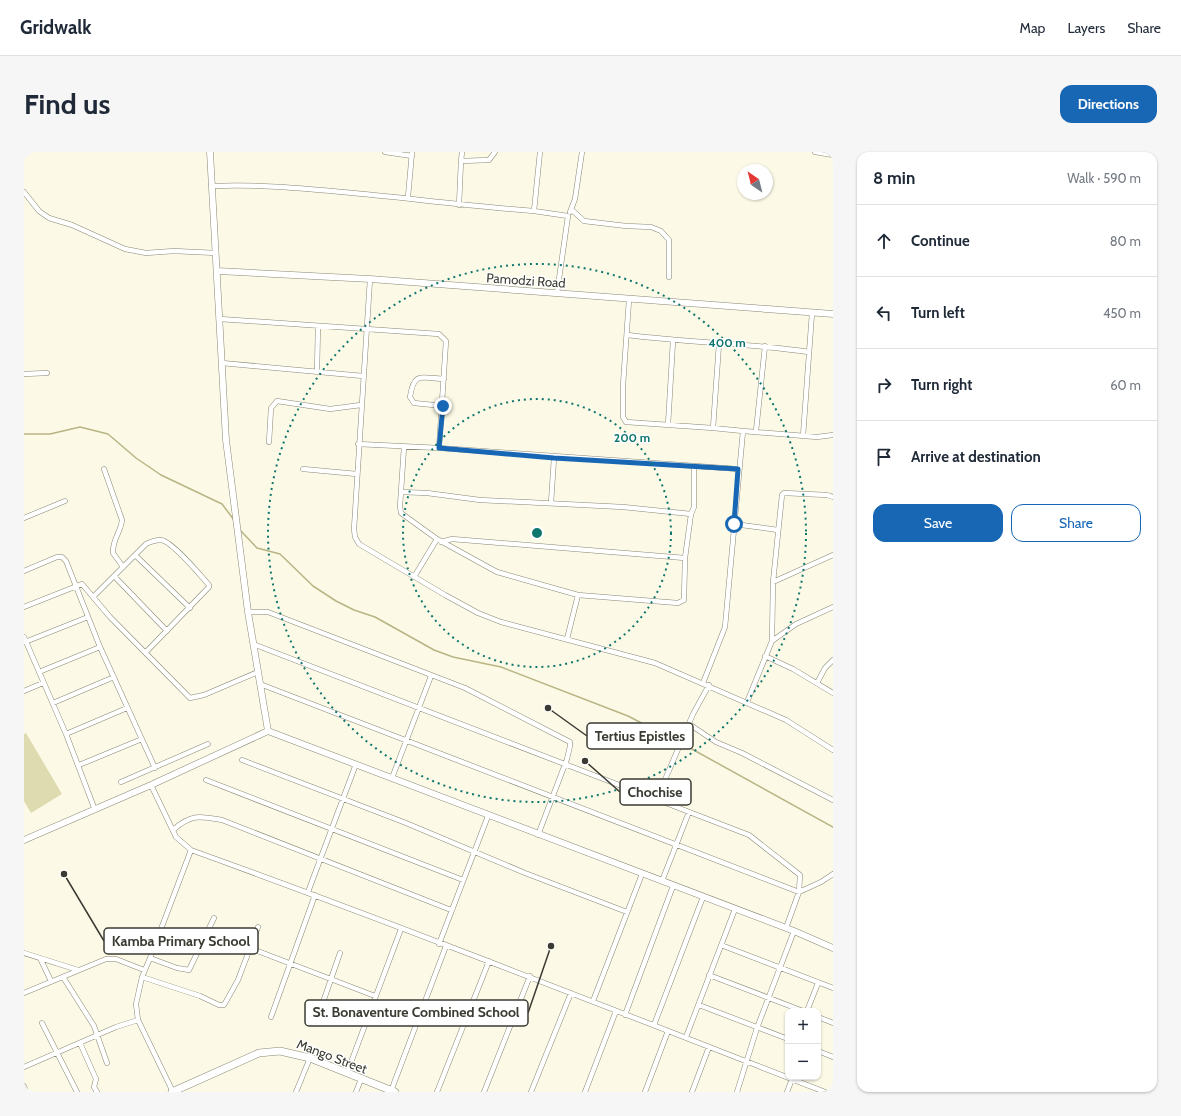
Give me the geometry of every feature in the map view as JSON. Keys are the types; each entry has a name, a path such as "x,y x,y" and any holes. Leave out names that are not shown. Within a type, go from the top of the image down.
{"main road":[{"name":"Mango Street","path":"173,1092 259,1053 280,1051 310,1058 393,1091"}],"street":[{"path":"210,152 218,271 226,440 248,612 268,731"},
{"path":"385,152 412,154 408,197"},
{"path":"459,205 462,152"},
{"path":"462,161 489,160 495,152"},
{"path":"534,211 540,152"},
{"path":"557,293 568,216 575,199 582,152"},
{"path":"815,152 833,155"},
{"path":"213,186 247,184 280,186 408,197 459,205 534,211 568,216"},
{"path":"24,192 39,211 49,218 72,225 125,249 146,253 174,251 216,253"},
{"path":"572,211 584,221 626,226 651,227 660,231 669,240 668,277"},
{"name":"Pamodzi Road","path":"218,271 557,293 629,300 833,314"},
{"path":"370,280 358,444 355,537 359,544 478,613 501,622 655,663 709,685 786,720 833,750"},
{"path":"629,300 628,335 623,385 623,417 626,422 756,431 817,438 833,435"},
{"path":"803,436 812,313"},
{"path":"220,319 439,334 446,341 443,406 439,448"},
{"path":"317,371 318,326"},
{"path":"628,335 673,341 766,346 809,352"},
{"path":"668,425 673,341"},
{"path":"713,428 719,344"},
{"path":"756,431 766,346"},
{"path":"222,363 363,376"},
{"path":"24,374 47,373"},
{"path":"443,406 414,403 410,397 412,384 416,379 444,380"},
{"path":"269,442 271,408 277,401 330,409 361,405"},
{"path":"703,683 725,627 738,469 743,431"},
{"path":"358,444 439,448 554,458 738,469"},
{"path":"404,447 401,513 439,540 497,572 578,595 682,602 684,600 685,558 694,507 694,466"},
{"path":"551,503 554,458"},
{"path":"104,469 122,520 122,524 115,539 113,553 124,567"},
{"path":"303,469 357,474"},
{"path":"401,492 427,493 480,500 551,503 692,514"},
{"path":"747,702 772,641 773,582 781,499 784,493 827,495 833,497"},
{"path":"24,518 65,501"},
{"path":"734,524 778,530"},
{"path":"93,597 146,544 161,540 168,543 209,585 190,608 146,652"},
{"path":"414,577 439,540"},
{"path":"439,540 685,558"},
{"path":"135,555 190,608"},
{"path":"773,582 833,555"},
{"path":"24,571 57,557 62,557 66,561 100,647 155,768"},
{"path":"114,576 167,631"},
{"path":"24,606 82,584 110,617 190,698 204,695 258,672"},
{"path":"567,639 578,595"},
{"path":"772,641 796,624 833,607"},
{"path":"248,612 268,612 465,688 570,742 565,763 538,835"},
{"path":"88,617 25,641 79,765 95,810"},
{"path":"253,644 565,763 756,839 800,875 799,892 786,928"},
{"path":"39,672 100,647"},
{"path":"765,656 833,693"},
{"path":"817,683 825,668 833,660"},
{"path":"392,778 431,676"},
{"path":"53,703 114,677"},
{"path":"24,691 43,683"},
{"path":"260,684 373,729 406,740 799,892 831,875 833,882"},
{"path":"673,805 666,794 664,782 689,724 709,685"},
{"path":"66,734 127,708"},
{"path":"689,724 716,742 742,753 833,800"},
{"path":"24,840 151,785 268,731 735,910 794,931 833,948"},
{"path":"79,765 142,739"},
{"path":"121,782 208,744"},
{"path":"242,760 628,912"},
{"path":"308,892 356,764"},
{"path":"206,780 463,880"},
{"path":"151,785 176,837 191,850 308,892 439,944 530,976 593,1001 616,1012 686,1037 785,1076"},
{"path":"662,882 675,844 689,812"},
{"path":"439,944 488,816"},
{"path":"173,830 183,821 192,817 222,820 451,910"},
{"path":"173,1092 138,1020 136,1004 144,970 150,958 191,850"},
{"path":"593,1001 642,874"},
{"path":"624,1015 673,886"},
{"path":"271,1017 315,895"},
{"path":"654,1025 703,897"},
{"path":"686,1037 735,910"},
{"path":"150,958 177,968 189,970 214,918"},
{"path":"142,977 200,996 219,1005 224,1005 238,980 258,927"},
{"path":"346,1073 401,929"},
{"path":"737,1092 757,1028 794,931"},
{"path":"208,932 375,996"},
{"path":"721,945 833,988"},
{"path":"393,1091 446,946"},
{"path":"24,953 78,970"},
{"path":"321,1008 340,953"},
{"path":"40,958 51,981"},
{"path":"24,993 106,959 116,958 144,970"},
{"path":"437,1092 489,961"},
{"path":"709,975 795,1008"},
{"path":"484,1092 530,976"},
{"path":"63,977 98,1036 107,1063"},
{"path":"808,1008 818,983"},
{"path":"531,1092 571,993"},
{"path":"699,1005 785,1038"},
{"path":"585,1092 616,1012"},
{"path":"821,1018 833,1023"},
{"path":"24,1067 57,1052 138,1020"},
{"path":"42,1023 78,1092"},
{"path":"645,1092 668,1031"},
{"path":"80,1043 96,1079 94,1087 97,1092"},
{"path":"692,1092 709,1047"},
{"path":"821,1052 833,1057"},
{"path":"296,1092 310,1058"},
{"path":"356,1092 361,1079"},
{"path":"787,1092 792,1080"},
{"path":"795,1080 825,1092"},
{"path":"24,1086 26,1092"}],"shaded area":[{"path":"26,733 62,794 31,813 24,801 24,734"}],"waterway":[{"path":"24,434 50,434 80,427 108,434 136,458 161,475 222,504 234,520"},
{"path":"240,530 257,548 280,554 313,586 336,601 354,610 375,617 434,650 453,657 501,667 628,716 690,748 833,827"}],"place":[{"name":"Tertius Epistles","path":"548,708"},
{"name":"Chochise","path":"585,761"},
{"name":"Kamba Primary School","path":"64,874"},
{"name":"St. Bonaventure Combined School","path":"551,946"}],"route":[{"path":"443,406 439,448 554,458 738,469 734,524"}]}
